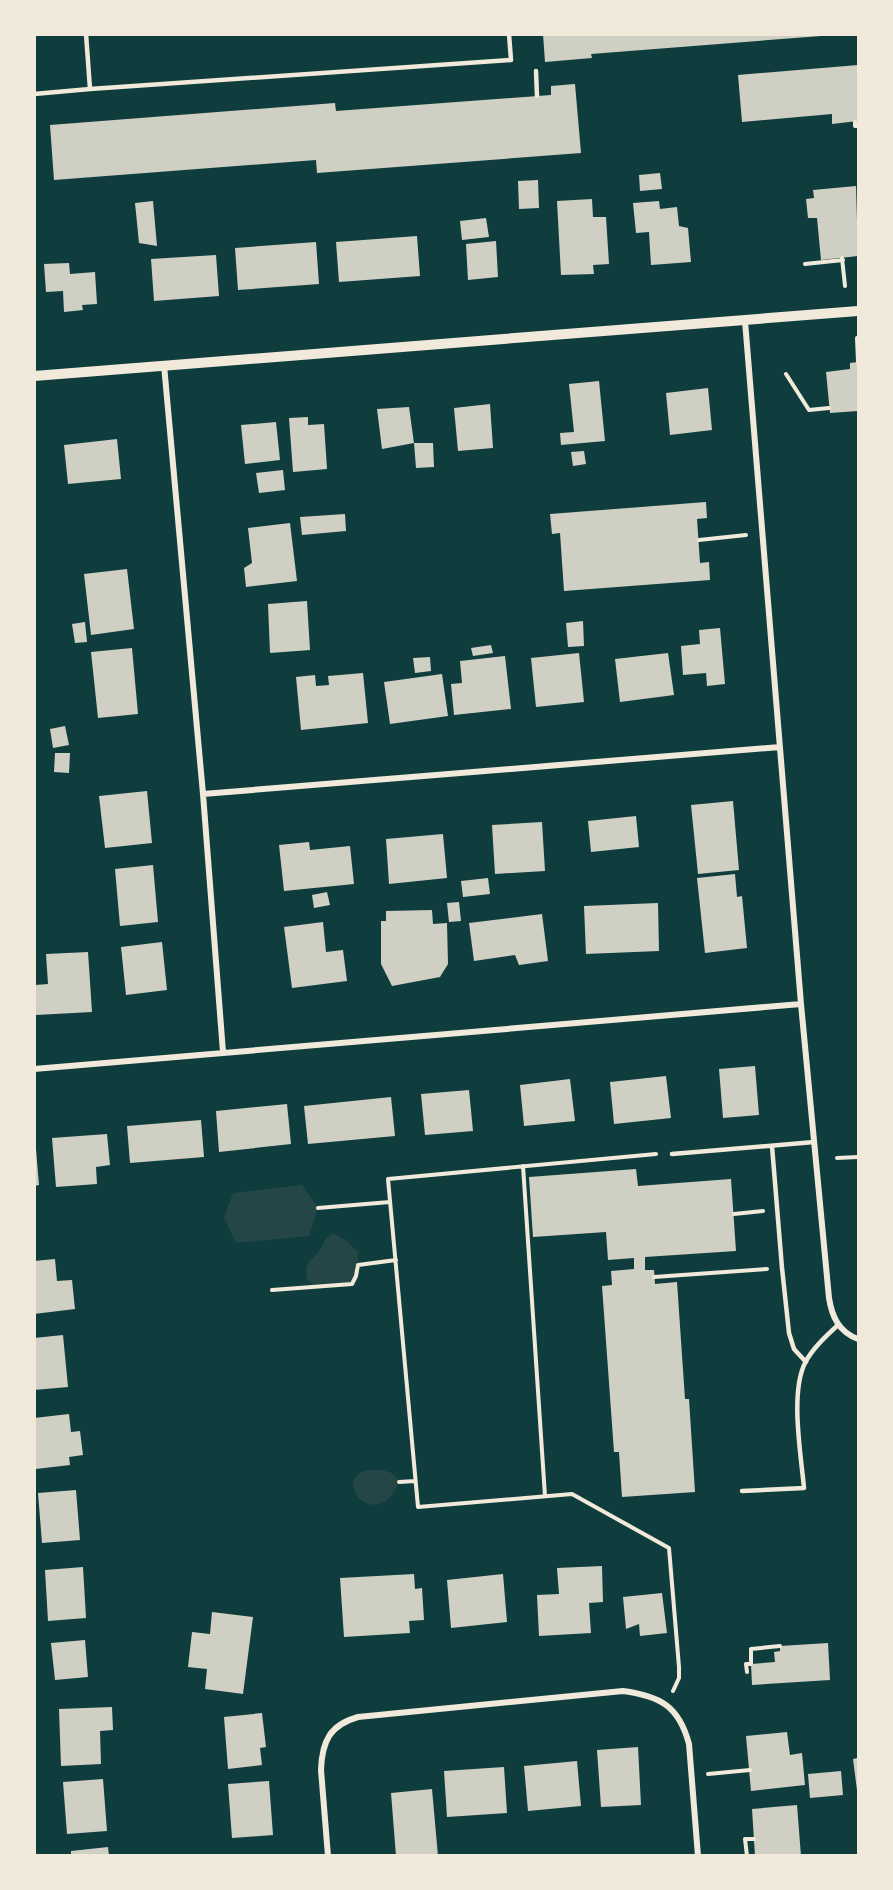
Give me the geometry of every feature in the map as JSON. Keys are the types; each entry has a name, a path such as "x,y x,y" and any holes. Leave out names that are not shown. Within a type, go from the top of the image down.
{"street":[{"path":"34,376 858,311"},
{"path":"745,321 801,1004 829,1298 831,1310 838,1325 858,1338"},
{"path":"164,365 203,794 223,1052"},
{"path":"203,794 780,747"},
{"path":"34,1069 801,1004"},
{"path":"328,1856 321,1756 336,1726 358,1717 623,1691 642,1693 668,1706 677,1715 684,1728 692,1776 698,1856"}],"lane":[{"path":"86,34 90,89"},
{"path":"34,94 511,60 509,34"},
{"path":"536,71 537,96"},
{"path":"672,1154 814,1142"},
{"path":"772,1146 789,1333 794,1349 806,1362"},
{"path":"742,1491 804,1488 798,1418 801,1372 806,1362 838,1325"}],"path":[{"path":"805,264 842,259 845,286"},
{"path":"857,338 858,362"},
{"path":"786,374 809,410 829,408"},
{"path":"699,540 762,533"},
{"path":"656,1154 388,1179 418,1507 572,1494 669,1548 679,1667 679,1678 672,1692"},
{"path":"837,1158 858,1157"},
{"path":"523,1166 545,1496"},
{"path":"318,1208 390,1202"},
{"path":"734,1214 750,1212"},
{"path":"272,1290 352,1284 358,1265 396,1260"},
{"path":"654,1277 753,1270"},
{"path":"399,1482 415,1481"},
{"path":"747,1672 746,1664 751,1664 751,1649 780,1646"},
{"path":"692,1776 750,1770"},
{"path":"747,1856 745,1839 754,1839"}],"shaded area":[{"path":"302,1185 318,1208 309,1236 236,1243 224,1218 233,1193"},
{"path":"333,1233 347,1241 358,1252 358,1265 352,1284 314,1285 307,1280 307,1265"},
{"path":"374,1470 389,1472 399,1482 391,1496 381,1503 372,1505 363,1502 357,1495 354,1480 360,1473"}],"building":[{"path":"543,34 821,34 821,36 591,54 592,58 545,62"},
{"path":"858,65 858,121 832,124 832,114 742,122 738,75"},
{"path":"575,84 581,153 317,173 316,160 54,180 50,125 335,103 336,111 551,95 551,86"},
{"path":"660,173 662,189 640,191 639,175"},
{"path":"538,180 539,208 519,209 518,181"},
{"path":"856,186 858,256 821,260 817,218 808,218 806,199 814,198 813,190"},
{"path":"592,199 593,217 606,217 609,264 593,265 594,274 561,275 557,201"},
{"path":"153,201 157,246 139,243 135,203"},
{"path":"659,201 660,209 677,207 679,226 688,228 691,262 651,265 649,232 636,233 633,203"},
{"path":"486,218 489,237 462,240 460,221"},
{"path":"417,236 420,276 339,282 336,242"},
{"path":"496,241 498,277 468,280 466,244"},
{"path":"316,242 319,284 238,290 235,248"},
{"path":"216,255 219,296 154,301 151,259"},
{"path":"69,263 70,274 95,272 97,304 82,305 83,310 64,312 63,291 46,292 44,264"},
{"path":"858,362 858,411 830,413 826,372 850,369 850,363"},
{"path":"599,381 605,441 561,445 560,433 574,432 569,384"},
{"path":"708,388 712,430 670,435 666,393"},
{"path":"490,404 493,448 458,451 454,408"},
{"path":"409,407 414,443 382,449 377,409"},
{"path":"308,417 308,425 324,424 327,469 293,472 289,418"},
{"path":"276,422 280,460 245,464 241,425"},
{"path":"117,439 121,479 68,484 64,445"},
{"path":"414,443 433,443 434,467 416,468"},
{"path":"584,451 586,464 573,466 571,452"},
{"path":"283,470 285,490 259,493 256,473"},
{"path":"706,502 707,518 697,519 700,563 709,562 710,580 564,591 560,533 552,534 550,514"},
{"path":"345,514 346,531 302,535 300,517"},
{"path":"290,523 297,581 246,587 244,568 252,563 248,528"},
{"path":"127,569 134,629 91,635 84,574"},
{"path":"307,601 310,650 270,653 268,604"},
{"path":"583,621 584,646 568,647 566,623"},
{"path":"85,622 87,642 75,643 72,624"},
{"path":"720,628 725,684 707,686 706,673 683,675 681,646 700,644 699,630"},
{"path":"491,645 493,653 473,656 471,648"},
{"path":"132,648 138,714 98,718 91,652"},
{"path":"579,653 584,702 536,707 531,658"},
{"path":"668,653 674,695 620,702 615,659"},
{"path":"505,656 511,709 454,715 451,684 462,683 460,661"},
{"path":"430,657 431,671 415,673 413,658"},
{"path":"363,673 368,723 301,730 296,677 315,675 316,686 329,685 328,676"},
{"path":"442,674 448,716 390,724 384,682"},
{"path":"65,726 69,745 53,748 50,729"},
{"path":"55,753 70,753 69,773 54,772"},
{"path":"147,791 152,843 105,848 99,796"},
{"path":"733,801 739,870 698,874 691,805"},
{"path":"636,816 639,847 591,852 588,821"},
{"path":"542,822 545,871 495,874 492,825"},
{"path":"443,834 447,878 389,884 386,839"},
{"path":"309,842 310,850 350,846 354,884 284,891 279,845"},
{"path":"153,865 158,922 120,926 115,869"},
{"path":"735,874 737,897 742,896 747,948 705,953 697,878"},
{"path":"488,878 490,894 463,897 461,881"},
{"path":"327,892 330,905 314,908 312,895"},
{"path":"459,902 461,921 449,922 447,903"},
{"path":"658,903 659,951 586,954 584,906"},
{"path":"432,910 433,924 447,923 448,964 440,977 392,986 381,964 381,921 386,921 386,911"},
{"path":"542,914 548,961 519,965 515,955 474,961 469,923"},
{"path":"323,922 326,952 343,950 347,981 292,988 284,927"},
{"path":"162,942 167,990 126,995 121,947"},
{"path":"88,952 92,1012 36,1015 35,985 48,984 46,954"},
{"path":"755,1066 759,1115 723,1118 719,1069"},
{"path":"666,1076 671,1118 614,1124 610,1082"},
{"path":"570,1079 575,1121 524,1126 520,1085"},
{"path":"469,1090 473,1131 425,1135 421,1094"},
{"path":"391,1097 395,1136 308,1144 304,1106"},
{"path":"287,1104 291,1144 219,1152 216,1111"},
{"path":"201,1120 204,1157 130,1163 127,1126"},
{"path":"107,1134 110,1165 96,1167 97,1184 56,1187 52,1138"},
{"path":"34,1149 36,1149 39,1185 34,1186"},
{"path":"636,1169 638,1186 731,1179 736,1251 645,1257 645,1270 654,1270 655,1284 677,1282 685,1399 689,1399 695,1492 622,1497 619,1452 614,1452 602,1286 612,1285 611,1271 634,1269 634,1258 608,1260 606,1232 533,1237 529,1177"},
{"path":"55,1259 57,1281 72,1280 75,1309 34,1314 34,1261"},
{"path":"63,1335 68,1387 34,1390 34,1338"},
{"path":"69,1414 71,1432 80,1431 83,1455 69,1457 70,1465 36,1469 34,1418"},
{"path":"76,1490 80,1540 42,1543 38,1493"},
{"path":"602,1566 603,1602 589,1603 591,1633 539,1636 537,1595 559,1594 557,1568"},
{"path":"83,1567 86,1618 48,1621 45,1570"},
{"path":"414,1574 415,1589 422,1588 424,1620 409,1621 410,1633 344,1637 340,1578"},
{"path":"503,1574 507,1622 451,1628 447,1580"},
{"path":"662,1593 667,1633 640,1636 639,1624 626,1629 623,1597"},
{"path":"212,1612 253,1617 243,1694 205,1689 207,1669 188,1667 192,1632 210,1634"},
{"path":"85,1640 88,1677 55,1680 51,1643"},
{"path":"828,1643 830,1680 752,1685 751,1664 775,1662 774,1652 780,1651 780,1646"},
{"path":"112,1707 113,1730 100,1731 101,1764 61,1766 59,1709"},
{"path":"262,1713 266,1747 260,1748 262,1765 228,1769 224,1717"},
{"path":"787,1732 790,1755 802,1753 805,1785 751,1791 746,1736"},
{"path":"638,1747 641,1805 601,1807 597,1750"},
{"path":"858,1758 858,1789 857,1790 853,1759"},
{"path":"577,1761 581,1806 528,1811 524,1766"},
{"path":"504,1767 507,1813 447,1817 444,1771"},
{"path":"841,1771 843,1795 810,1798 808,1774"},
{"path":"103,1779 107,1831 67,1834 63,1782"},
{"path":"269,1781 273,1835 232,1838 228,1784"},
{"path":"432,1789 438,1856 396,1856 391,1793"},
{"path":"797,1805 801,1856 755,1856 752,1809"},
{"path":"108,1847 109,1856 71,1856 71,1851"}]}
